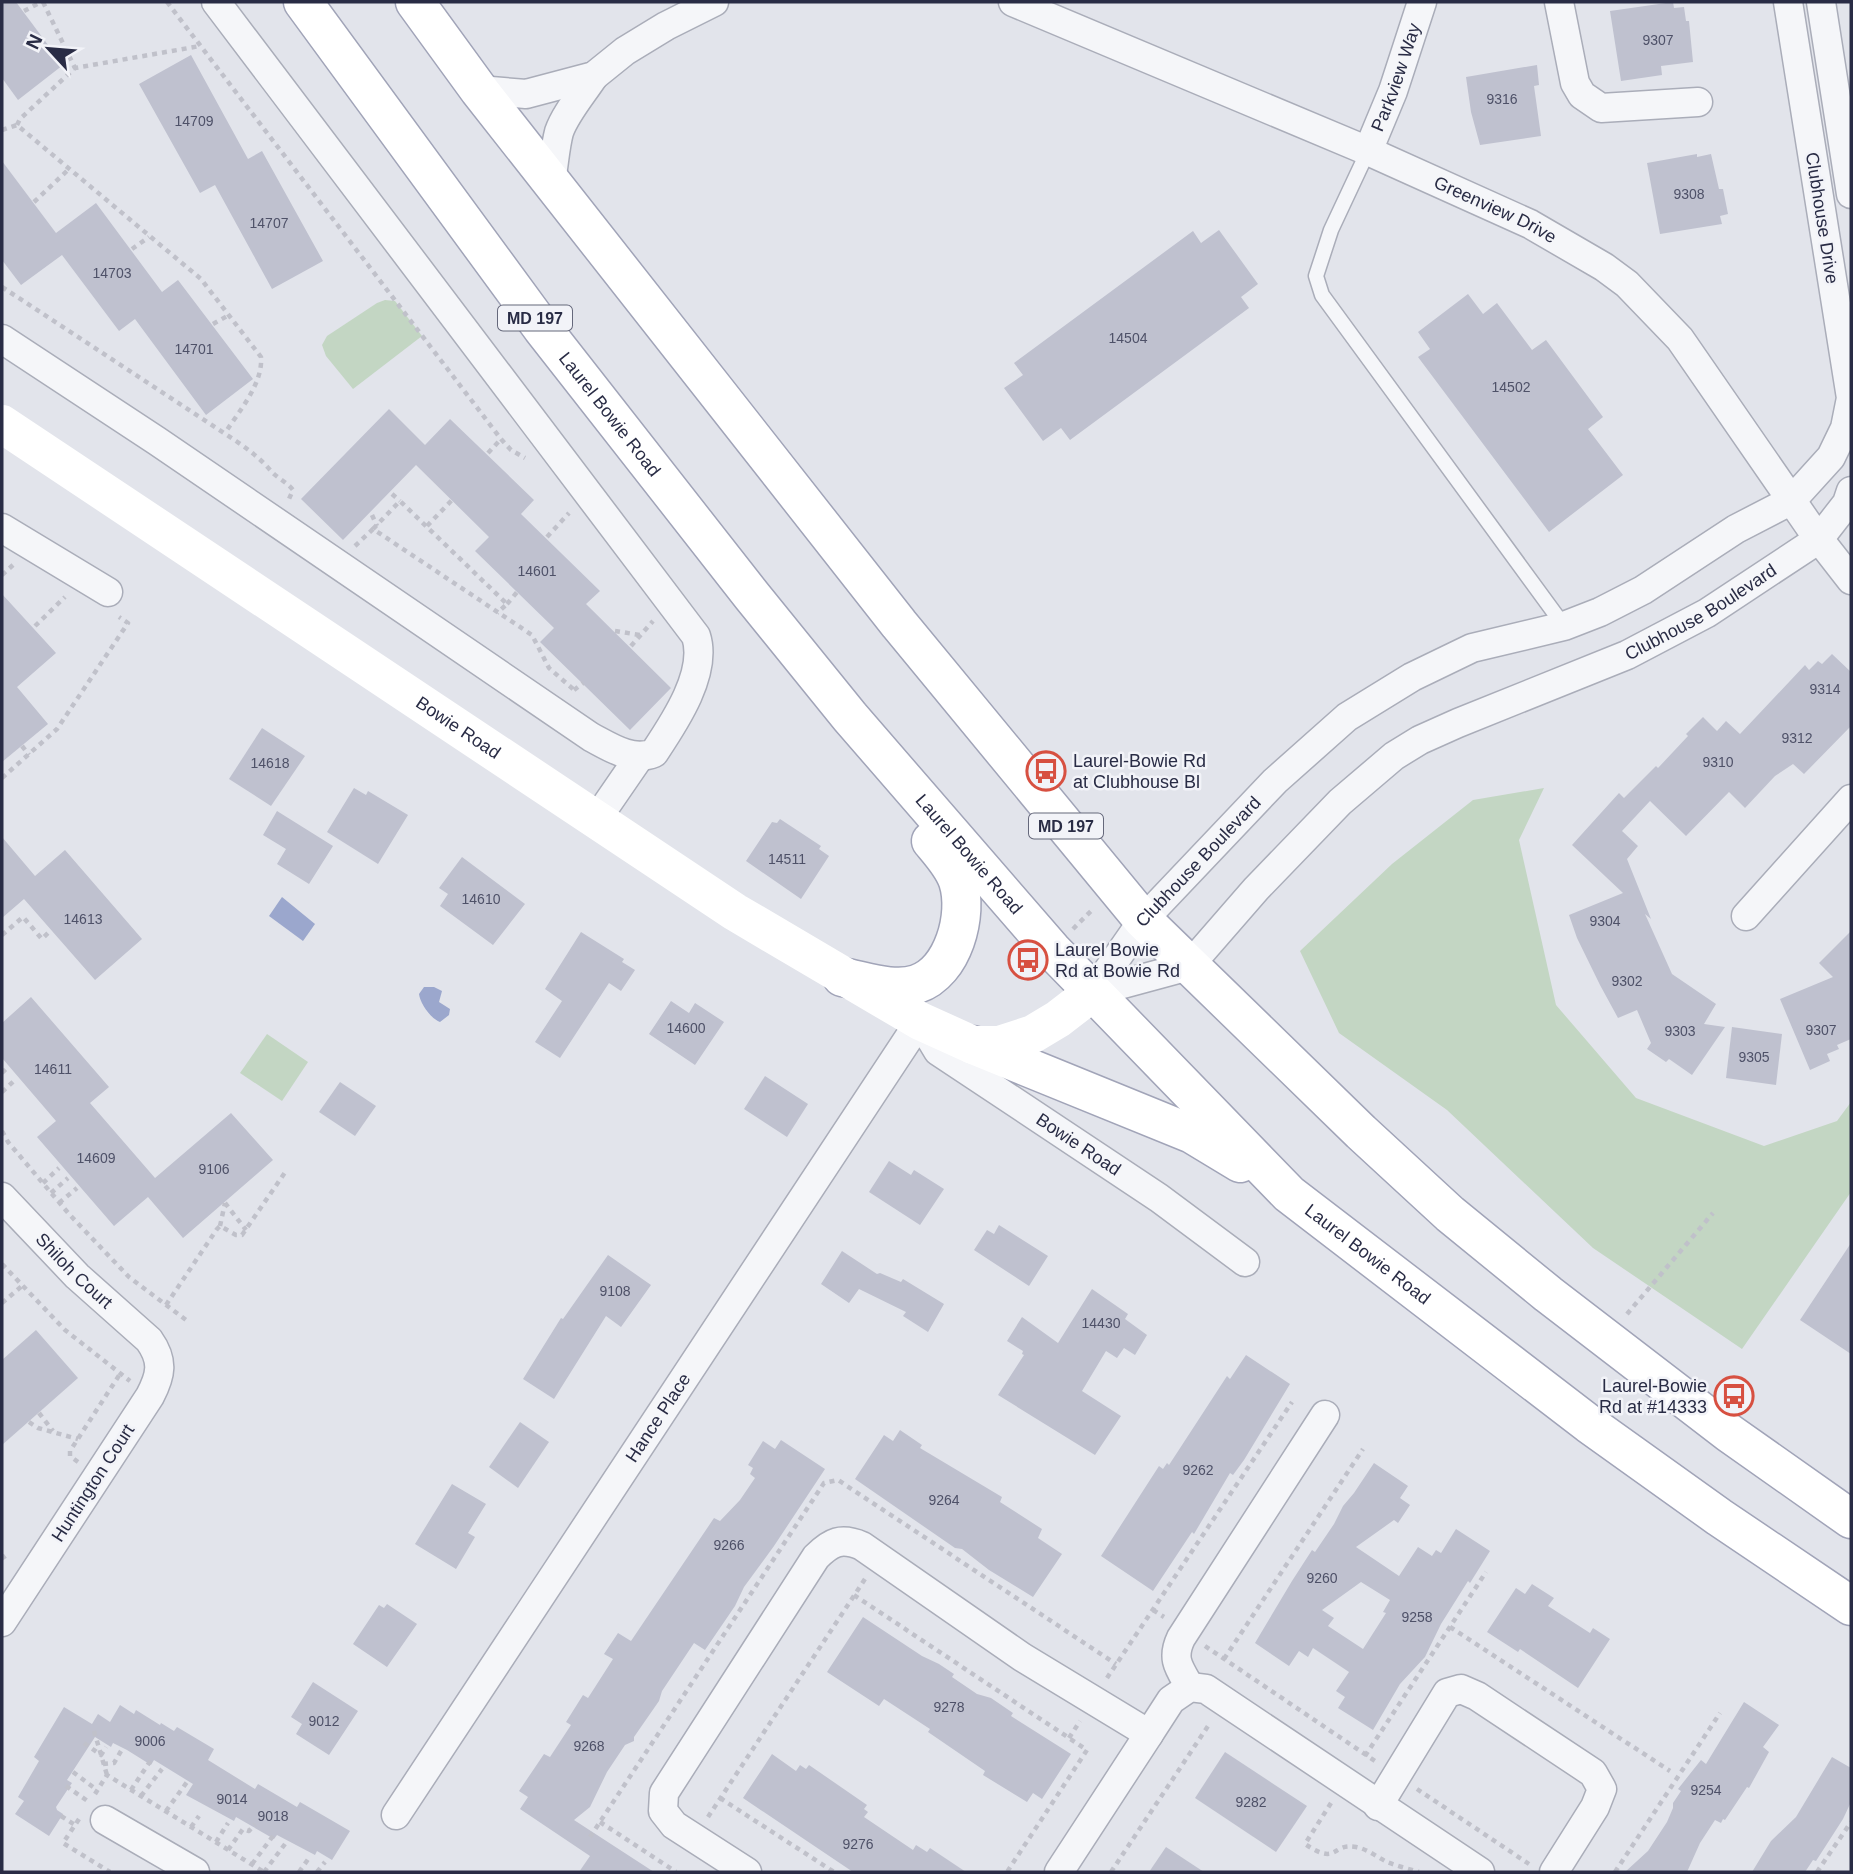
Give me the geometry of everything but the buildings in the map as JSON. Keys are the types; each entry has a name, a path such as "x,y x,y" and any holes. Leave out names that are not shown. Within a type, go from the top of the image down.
{"main road":[{"name":"Laurel Bowie Road","path":"303,2 542,328 850,717 1052,950 1289,1194 1589,1424 1719,1517 1851,1606"},
{"name":"MD 197","path":"415,2 480,90 899,624 1143,920 1361,1132 1450,1214 1729,1433 1851,1519"},
{"name":"Bowie Road","path":"2,424 734,912 920,1021 973,1045 999,1045 1032,1034 1058,1019 1093,992"},
{"path":"842,976 899,987 918,984 934,974 954,941 962,900 958,880 952,869 861,759 850,740 850,717"},
{"path":"973,1045 1192,1134 1289,1194"}],"street":[{"path":"2,339 559,716 613,748 640,756 654,753 696,679 700,656 696,636 216,2"},
{"path":"551,181 559,132 567,114 594,76 625,51 666,26 714,2"},
{"name":"Greenview Drive","path":"1013,2 1368,151 1530,225 1586,255 1627,284 1680,339 1791,500 1851,580"},
{"name":"Parkview Way","path":"1368,151 1393,91 1422,2"},
{"path":"1559,2 1574,83 1582,95 1601,108 1698,102"},
{"name":"Clubhouse Drive","path":"1788,2 1851,398 1845,428 1831,457 1791,500"},
{"name":"Clubhouse Drive","path":"1821,2 1851,194"},
{"path":"480,90 526,94 594,76"},
{"path":"1819,539 1847,503 1851,491"},
{"name":"Clubhouse Boulevard","path":"1093,992 1143,920 1275,781 1347,717 1412,677 1472,648 1564,626 1600,612 1643,590 1736,529 1791,500"},
{"path":"2,528 112,604"},
{"name":"Clubhouse Boulevard","path":"1189,965 1256,889 1340,802 1394,756 1420,740 1458,723 1627,655 1707,613 1819,539"},
{"path":"596,820 640,756"},
{"path":"1746,916 1851,799"},
{"path":"1093,992 1189,965"},
{"name":"Bowie Road","path":"920,1021 938,1051 1159,1198 1245,1262"},
{"name":"Hance Place","path":"396,1815 920,1021"},
{"name":"Shiloh Court","path":"2,1197 77,1276 149,1340"},
{"name":"Huntington Court","path":"2,1622 159,1380 160,1365 156,1350 149,1340"},
{"path":"1190,1687 1178,1667 1175,1651 1325,1415"},
{"path":"747,1872 674,1825 663,1811 664,1793 816,1557 828,1546 847,1540 879,1558 1022,1657 1149,1734"},
{"path":"1059,1872 1171,1700 1190,1687 1206,1689 1218,1696 1334,1789 1378,1806 1480,1872"},
{"path":"1378,1806 1447,1693 1461,1689 1477,1696 1593,1773 1602,1789 1595,1807 1542,1869"},
{"path":"97,1811 195,1872"}],"lane":[{"path":"1368,151 1331,230 1316,276 1322,295 1564,626"}],"path":[{"path":"24,11 42,2 75,68"},
{"path":"167,2 501,439 511,450 528,460"},
{"path":"60,69 200,46"},
{"path":"2,130 17,125 20,119 75,68"},
{"path":"17,125 201,279 261,357 262,367 225,433"},
{"path":"34,202 69,169"},
{"path":"132,249 149,237"},
{"path":"2,287 267,463 271,472 293,490 286,506"},
{"path":"214,324 229,315"},
{"path":"488,453 501,439"},
{"path":"392,494 507,604"},
{"path":"427,526 453,499"},
{"path":"346,549 353,549 400,501"},
{"path":"547,537 572,509"},
{"path":"372,515 375,527 532,635 549,668 582,697"},
{"path":"35,626 74,589"},
{"path":"497,613 518,591"},
{"path":"2,778 57,729 128,622 112,604"},
{"path":"631,646 656,618 663,629"},
{"path":"615,631 641,635"},
{"path":"574,690 583,683"},
{"path":"22,746 29,755"},
{"path":"1072,930 1096,907"},
{"path":"2,935 23,917 42,939 48,933"},
{"path":"2,1073 7,1068"},
{"path":"2,1092 16,1079"},
{"path":"2,1131 8,1142 59,1203 129,1277 186,1320"},
{"path":"43,1183 59,1168"},
{"path":"220,1226 236,1235 242,1235 286,1171"},
{"path":"51,1193 68,1178"},
{"path":"59,1203 77,1188"},
{"path":"166,1305 220,1226 225,1203 246,1230"},
{"path":"1605,1338 1713,1213"},
{"path":"2,1264 65,1331 131,1382"},
{"path":"2,1303 22,1286"},
{"path":"1069,1738 1292,1402"},
{"path":"39,1413 54,1432"},
{"path":"29,1422 38,1428 78,1439"},
{"path":"1224,1659 1363,1450"},
{"path":"590,1838 824,1483 830,1480 838,1480 1116,1664"},
{"path":"694,1838 879,1558"},
{"path":"1419,1872 1390,1863 1362,1848 1342,1847 1336,1853 1328,1855 1305,1844 1332,1802 1334,1789 1366,1755 1486,1572"},
{"path":"854,1595 1087,1750 1007,1872"},
{"path":"1450,1627 1670,1771"},
{"path":"1185,1632 1396,1776 1542,1869"},
{"path":"1615,1872 1720,1713"},
{"path":"1111,1872 1211,1722 1222,1729"},
{"path":"94,1731 107,1776"},
{"path":"84,1743 101,1755"},
{"path":"101,1755 106,1747"},
{"path":"103,1764 114,1763 121,1751"},
{"path":"131,1790 151,1760"},
{"path":"141,1796 162,1769"},
{"path":"73,1772 97,1790"},
{"path":"166,1811 187,1782"},
{"path":"66,1786 97,1811"},
{"path":"720,1798 834,1872"},
{"path":"61,1816 75,1825"},
{"path":"191,1827 199,1816"},
{"path":"600,1822 676,1872"},
{"path":"1817,1872 1851,1822"},
{"path":"216,1842 228,1824"},
{"path":"228,1850 243,1829 250,1831 255,1824"},
{"path":"251,1864 273,1836"},
{"path":"264,1872 285,1844"},
{"path":"299,1872 309,1858"},
{"path":"317,1872 325,1862"}],"green space":[{"path":"385,300 395,301 422,336 353,389 326,356 322,345 327,336"},
{"path":"1544,788 1519,840 1556,1005 1636,1098 1764,1146 1837,1121 1851,1102 1851,1192 1742,1349 1593,1248 1447,1110 1339,1033 1300,951 1392,864 1473,800"},
{"path":"267,1034 308,1062 282,1101 240,1073"}],"water":[{"path":"282,897 315,924 303,941 269,916"},
{"path":"424,987 434,987 442,991 439,1002 450,1009 449,1015 440,1022 429,1014 421,1002 419,994"}],"place":[{"name":"Laurel-Bowie Rd at Clubhouse Bl","path":"1046,771"},
{"name":"Laurel Bowie Rd at Bowie Rd","path":"1028,960"},
{"name":"Laurel-Bowie Rd at #14333","path":"1734,1396"}]}
